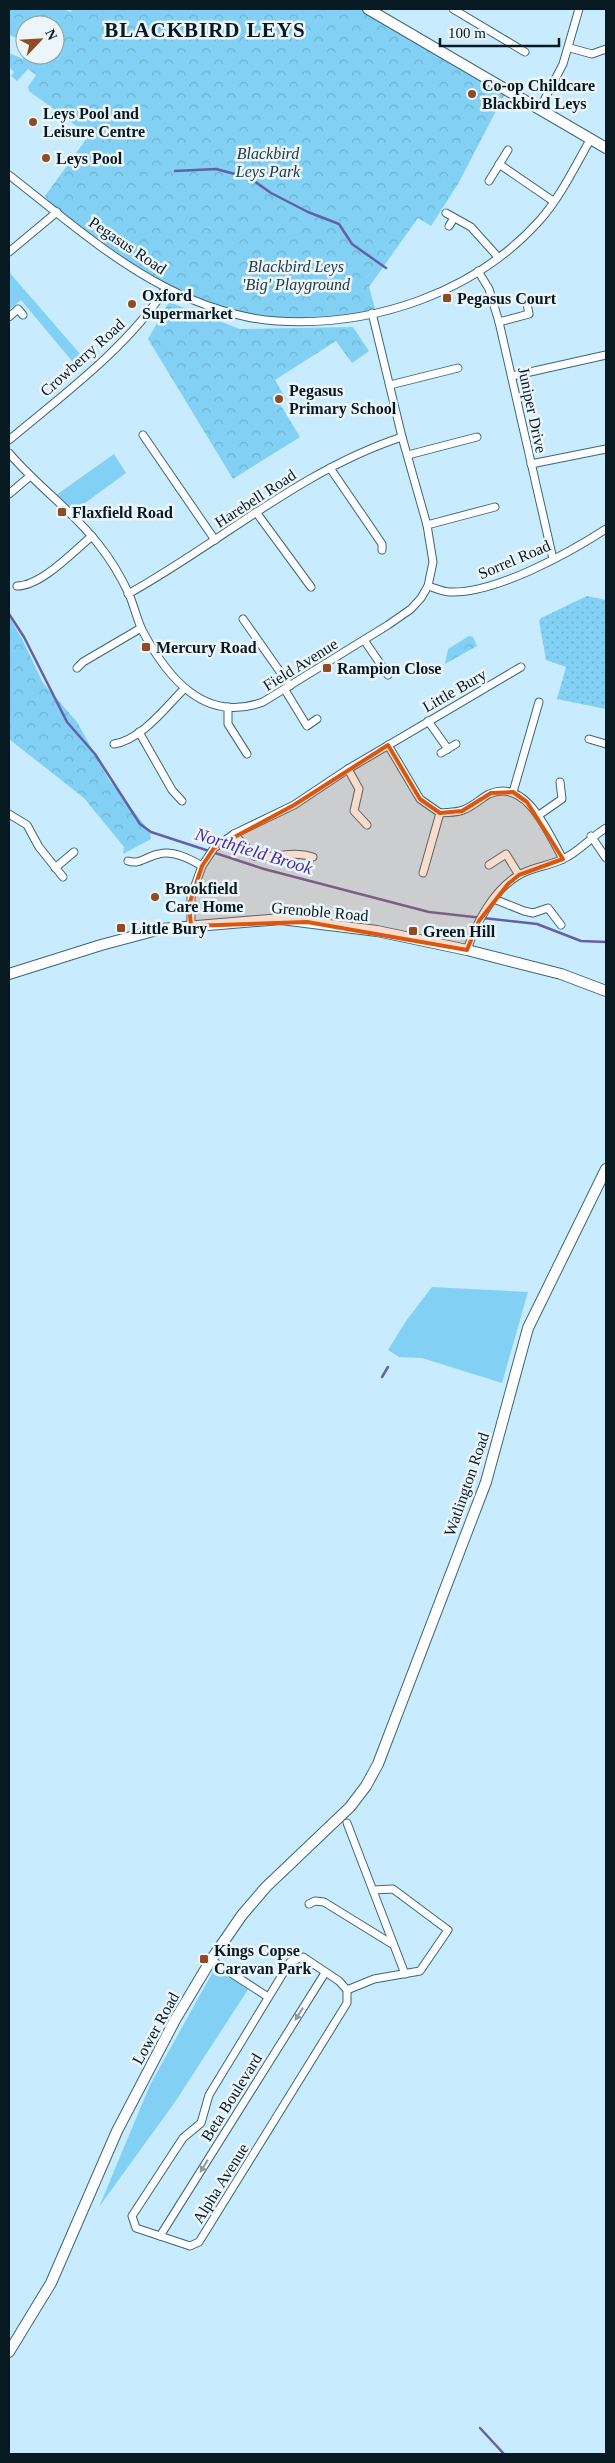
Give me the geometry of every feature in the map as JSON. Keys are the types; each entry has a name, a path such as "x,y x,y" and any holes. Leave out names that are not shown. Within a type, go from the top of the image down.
{"main road":[{"path":"368,9 606,148"},
{"name":"Grenoble Road","path":"9,974 161,929 290,920 377,931 467,950 561,974 602,990 606,996"},
{"name":"Watlington Road","path":"350,1807 366,1786 378,1764 486,1482 528,1328 606,1169"},
{"name":"Lower Road","path":"9,2352 40,2304 65,2255 117,2131 175,2020 211,1960 242,1915 266,1888 350,1807"}],"street":[{"path":"453,9 525,52"},
{"path":"539,110 564,64 570,48 579,9"},
{"path":"570,48 592,54 606,48"},
{"name":"Pegasus Road","path":"9,175 133,269 166,288 244,316 276,321 315,320 372,313 421,300 447,290 478,271 498,257 540,220 590,140"},
{"path":"489,181 508,150"},
{"path":"499,164 553,201"},
{"path":"9,252 56,212"},
{"path":"446,213 472,227 498,257"},
{"path":"449,226 454,218"},
{"name":"Juniper Drive","path":"478,271 489,288 499,322 553,559"},
{"name":"Crowberry Road","path":"9,440 116,347 150,312 166,288"},
{"path":"499,322 529,314 527,304"},
{"path":"9,317 18,309 23,315"},
{"name":"Field Avenue","path":"9,453 29,477 92,536 114,566 128,594 141,628 184,690 195,697 228,707 257,705 288,688 411,609 421,598 428,586 433,562 427,525 402,437 372,313"},
{"path":"512,376 606,355"},
{"path":"390,385 458,368"},
{"path":"142,435 215,540"},
{"name":"Harebell Road","path":"128,594 170,571 256,512 330,468 380,444 402,437"},
{"path":"408,455 477,437"},
{"path":"531,464 606,449"},
{"path":"330,468 382,544 382,550"},
{"path":"9,494 29,477"},
{"path":"427,525 495,507"},
{"path":"256,512 311,587"},
{"name":"Sorrel Road","path":"428,586 448,592 479,589 553,559 606,529"},
{"path":"17,586 27,586 53,568 92,536"},
{"path":"243,619 288,688 308,726 317,719"},
{"path":"77,668 83,662 141,628"},
{"path":"364,640 388,675"},
{"name":"Little Bury","path":"191,926 189,904 202,866 212,851 234,834 294,805 348,769 521,667"},
{"path":"114,744 122,742 139,732 184,690"},
{"path":"512,792 539,702"},
{"path":"228,707 228,724 247,754"},
{"path":"428,721 448,749"},
{"path":"139,732 172,790 182,801"},
{"path":"589,739 606,744"},
{"path":"441,753 456,744"},
{"path":"388,745 420,799 440,813 462,811 491,793 512,792 527,802 538,815 563,859"},
{"path":"348,769 359,789 354,811 367,825"},
{"path":"538,815 562,799 560,782"},
{"path":"424,873 440,813"},
{"path":"9,814 27,825 39,847 63,877"},
{"path":"467,950 479,921 493,900 519,875 563,859 574,852 591,836 606,828"},
{"path":"234,834 254,856 267,858 284,853 313,857"},
{"path":"591,836 606,858"},
{"path":"56,868 74,852"},
{"path":"128,861 136,864 160,853 170,853 202,866"},
{"path":"489,865 506,854 519,875"},
{"path":"493,900 533,913 548,908 561,925"},
{"path":"347,1823 405,1974"},
{"path":"347,1990 374,1979 420,1971 448,1930 393,1889 374,1890"},
{"path":"308,1904 315,1901 324,1902 392,1944"},
{"name":"Alpha Avenue","path":"303,1957 347,1990 347,2003 199,2242 190,2246 136,2228 132,2216 183,2138 201,2123 209,2095 268,1997 290,1962 303,1957"},
{"path":"211,1960 268,1997"},
{"name":"Beta Boulevard","path":"160,2236 325,1972"}],"highlighted area":[{"path":"388,745 420,799 440,813 462,811 491,793 513,792 527,802 563,859 519,875 508,884 479,921 467,950 307,922 191,926 189,905 202,866 214,848 294,805"}],"green space":[{"name":"Blackbird Leys Park","path":"9,9 62,9 71,12 72,9 368,9 507,90 458,184 431,226 418,218 369,287 376,312 315,320 244,316 166,288 57,212 45,196 87,138 79,128 29,91 28,87 36,75 28,69 17,81 11,76 14,72 9,67 9,53 15,56 15,65 65,65 65,15 15,15 15,37 9,35"},
{"path":"9,272 87,362 77,367 21,300 9,310"},
{"path":"169,302 240,329 353,327 369,351 352,363 336,341 275,380 286,399 280,404 300,437 233,479 148,339"},
{"path":"114,454 126,473 70,514 52,498"},
{"path":"587,596 606,600 606,709 557,699 566,667 546,660 539,621 541,618"},
{"path":"9,617 43,683 77,722 109,780 150,832 151,839 123,854 124,847 84,798 9,739"},
{"path":"469,636 473,637 477,646 445,664 448,649"},
{"path":"432,1287 528,1292 502,1383 422,1358 399,1357 388,1350 406,1321"},
{"path":"215,1968 249,1988 175,2102 99,2207 150,2085"}],"waterway":[{"path":"175,171 216,169 250,178 271,193 308,212 339,224 352,244 386,268"},
{"name":"Northfield Brook","path":"9,614 24,637 67,722 95,754 140,824 151,832 264,869 429,912 537,924 581,941 606,942"},
{"path":"382,1377 388,1367"},
{"path":"480,2428 504,2454"}],"place":[{"name":"Co-op Childcare Blackbird Leys","path":"472,94"},
{"name":"Leys Pool and Leisure Centre","path":"33,122"},
{"name":"Leys Pool","path":"46,158"},
{"name":"Pegasus Court","path":"447,298"},
{"name":"Oxford Supermarket","path":"132,304"},
{"name":"Pegasus Primary School","path":"279,399"},
{"name":"Flaxfield Road","path":"62,512"},
{"name":"Mercury Road","path":"146,647"},
{"name":"Rampion Close","path":"327,668"},
{"name":"Brookfield Care Home","path":"155,897"},
{"name":"Little Bury","path":"121,928"},
{"name":"Green Hill","path":"413,931"},
{"name":"Kings Copse Caravan Park","path":"204,1959"}],"district":[{"name":"BLACKBIRD LEYS","path":"205,30"}],"park label":[{"name":"Blackbird Leys 'Big' Playground","path":"296,275"}]}
